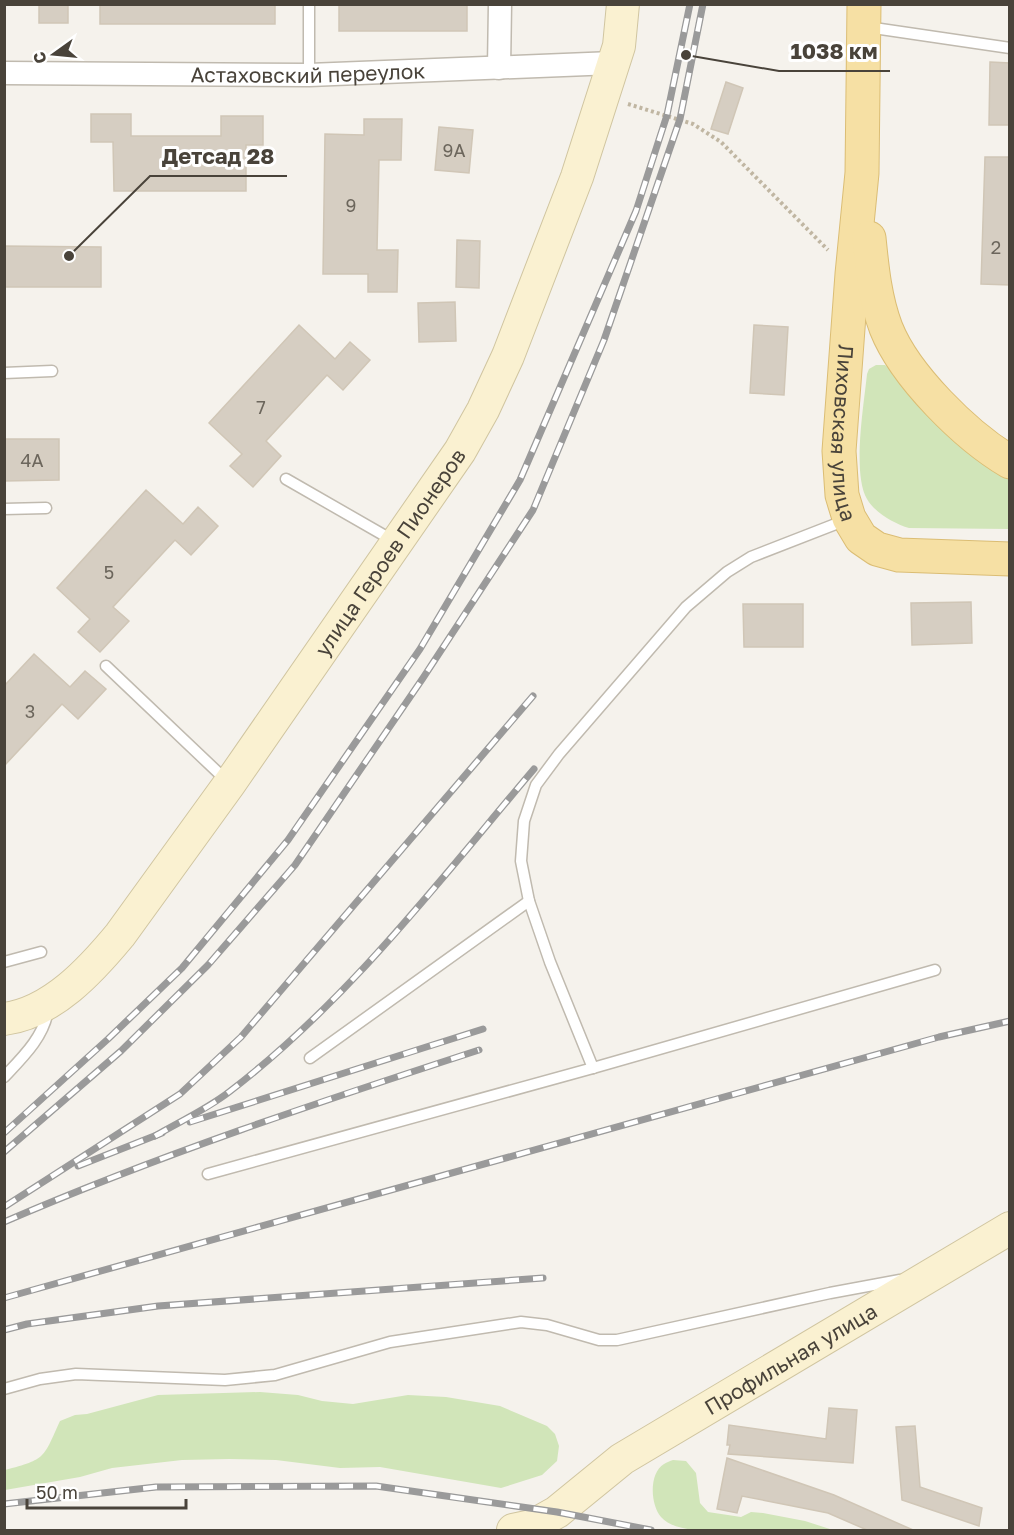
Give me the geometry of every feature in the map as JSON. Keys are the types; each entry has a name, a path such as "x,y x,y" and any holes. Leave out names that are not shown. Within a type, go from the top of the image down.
{"main road":[{"path":"864,15 862,173 877,297 887,329 899,354 916,377 952,416 997,455 1010,462"},
{"name":"Лиховская улица","path":"862,173 839,451 842,495 849,518 861,538 877,549 899,555 1010,559"},
{"path":"846,360 870,349 884,348 899,354"}],"street":[{"path":"499,68 500,4"},
{"name":"улица Героев Пионеров","path":"11,1018 48,1003 76,982 101,957 230,783 460,451 483,410 508,356 577,177 604,97 618,46 623,4"},
{"name":"Астаховский переулок","path":"4,73 309,75 613,63"},
{"name":"Профильная улица","path":"522,1528 557,1512 622,1459 1010,1228"}],"lane":[{"path":"309,4 309,75"},
{"path":"864,15 1010,48"},
{"path":"4,373 52,371"},
{"path":"286,479 397,543"},
{"path":"4,509 46,508"},
{"path":"593,1068 550,962 529,901 521,861 524,822 536,785 559,754 687,607 727,572 768,549 849,518"},
{"path":"106,666 230,783"},
{"path":"310,1058 529,901"},
{"path":"4,962 41,952"},
{"path":"208,1174 593,1068 935,970"},
{"path":"4,1077 41,1032 46,1020 48,1003"},
{"path":"4,1389 40,1379 76,1374 225,1380 275,1375 390,1342 521,1322 547,1325 599,1340 617,1340 830,1293 930,1275"}],"path":[{"path":"604,97 693,124 721,142 852,274"}],"green space":[{"path":"876,365 885,365 1009,474 1009,529 909,528 898,524 875,509 867,499 863,488 860,473 860,438 867,374 869,369"},
{"path":"260,1392 298,1395 322,1401 353,1404 408,1395 446,1397 500,1406 547,1426 555,1434 559,1446 557,1461 542,1475 501,1488 380,1467 340,1468 276,1460 229,1459 182,1460 112,1468 80,1477 5,1490 5,1470 29,1463 42,1455 60,1421 75,1415 87,1414 158,1395"},
{"path":"673,1460 686,1461 696,1473 700,1503 708,1512 741,1517 751,1512 763,1513 805,1521 833,1530 693,1530 672,1525 664,1520 657,1511 653,1489 659,1468"}],"building":[{"path":"39,4 68,4 68,23 39,23"},
{"path":"100,4 275,4 275,24 100,24"},
{"path":"339,4 467,4 467,31 339,31"},
{"path":"990,62 1010,63 1010,125 989,125"},
{"path":"726,82 743,88 728,134 711,129"},
{"path":"91,114 131,114 131,136 221,136 221,116 263,116 263,145 246,145 246,191 114,191 113,142 91,142"},
{"path":"364,119 402,119 401,160 379,160 377,250 398,250 397,292 368,292 368,274 323,274 325,134 364,135"},
{"path":"439,127 473,130 469,173 435,170"},
{"path":"985,157 1010,157 1010,285 981,284"},
{"path":"457,240 480,241 479,288 456,287"},
{"path":"4,246 101,247 101,287 4,287"},
{"path":"455,302 456,341 419,342 418,303"},
{"path":"299,325 335,359 350,342 370,360 343,390 327,375 266,441 281,456 253,487 230,466 242,454 209,423"},
{"path":"754,325 788,327 784,395 750,393"},
{"path":"4,439 59,439 59,480 4,481"},
{"path":"146,490 183,524 198,507 218,526 191,555 175,540 113,607 129,621 100,652 78,632 90,619 57,588"},
{"path":"971,602 972,643 912,645 911,603"},
{"path":"743,604 803,604 803,647 744,647"},
{"path":"34,654 70,687 85,671 106,689 78,719 62,704 4,766 4,686"},
{"path":"829,1408 857,1410 853,1463 728,1454 729,1425 826,1439"},
{"path":"915,1426 920,1487 982,1508 979,1526 902,1500 896,1427"},
{"path":"727,1458 834,1495 913,1530 867,1530 828,1513 742,1496 737,1513 717,1509"}],"railway":[{"path":"4,1133 182,968 288,840 420,649 520,480 636,211 667,115 690,4"},
{"path":"4,1152 121,1051 208,965 295,865 423,678 533,510 604,340 680,119 703,4"},
{"path":"4,1207 180,1094 241,1037 533,696"},
{"path":"155,1136 229,1092 313,1019 390,939 534,769"},
{"path":"4,1298 939,1037 1010,1021"},
{"path":"190,1122 483,1029"},
{"path":"4,1222 180,1152 479,1050"},
{"path":"78,1166 162,1133"},
{"path":"4,1330 27,1324 158,1306 543,1278"},
{"path":"4,1504 156,1487 376,1486 557,1512 651,1530"}],"place":[{"name":"1038 км","path":"686,55"},
{"name":"Детсад 28","path":"69,256"}]}
